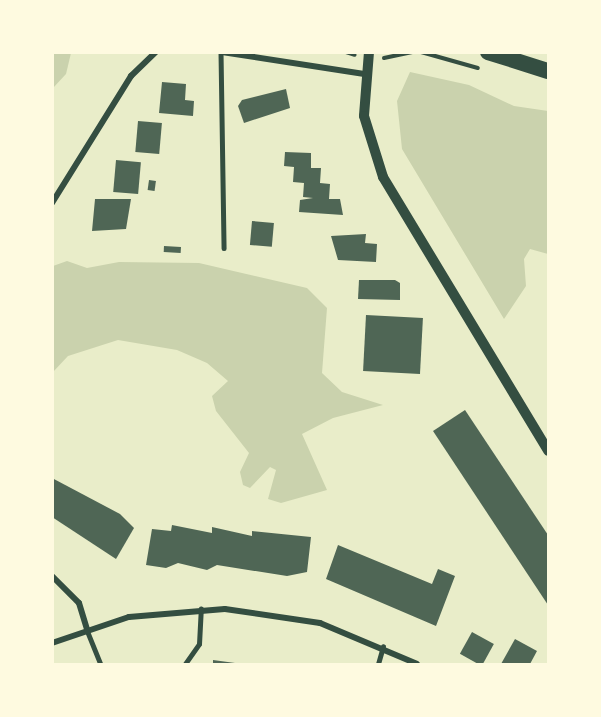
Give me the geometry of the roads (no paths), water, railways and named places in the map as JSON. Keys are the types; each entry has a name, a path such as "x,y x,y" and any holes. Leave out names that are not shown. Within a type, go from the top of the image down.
{"highway":[{"path":"488,52 549,71"}],"street":[{"path":"53,200 131,76 156,52"},
{"path":"222,52 364,74"},
{"path":"369,52 364,74 365,125 383,177 549,450"},
{"path":"52,576 79,603 87,630"},
{"path":"52,643 87,630 141,615 201,609 300,619 383,647 417,664"}],"lane":[{"path":"222,52 224,248"},
{"path":"185,664 198,644 201,609"},
{"path":"87,630 101,664"},
{"path":"378,664 383,647"}]}
